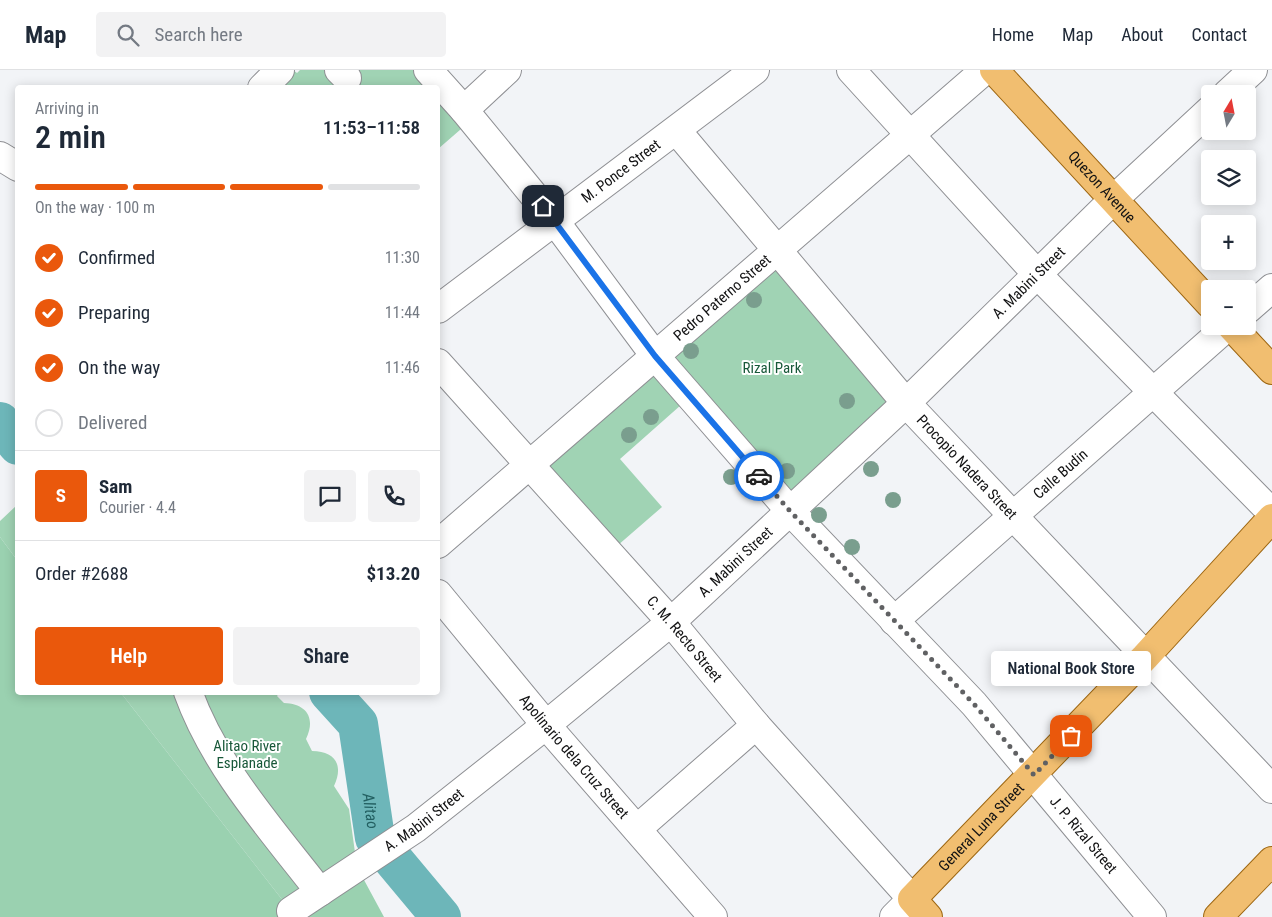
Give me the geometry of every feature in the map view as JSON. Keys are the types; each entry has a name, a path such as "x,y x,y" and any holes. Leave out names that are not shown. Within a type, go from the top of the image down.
{"main road":[{"name":"Quezon Avenue","path":"994,70 1201,294"},
{"path":"1238,335 1272,370"},
{"name":"General Luna Street","path":"911,911 1272,518"},
{"path":"1218,917 1272,861"}],"street":[{"path":"406,70 421,85"},
{"name":"J. P. Rizal Street","path":"428,70 439,85"},
{"path":"440,102 462,116 507,70"},
{"name":"M. Ponce Street","path":"440,307 554,220 677,131 755,70"},
{"path":"851,70 1037,274 1272,512"},
{"name":"Pedro Paterno Street","path":"440,542 985,70"},
{"path":"1237,85 1253,70"},
{"path":"1262,70 1272,80"},
{"name":"J. P. Rizal Street","path":"440,86 462,116 554,220 655,356 791,512 974,704 1152,917"},
{"name":"A. Mabini Street","path":"291,911 416,828 546,725 671,622 906,403 1114,199 1201,118"},
{"name":"Procopio Nadera Street","path":"677,131 906,403 1012,517 1272,789"},
{"path":"0,156 15,165"},
{"path":"1256,302 1272,288"},
{"name":"Calle Budin","path":"894,621 1219,335"},
{"name":"C. M. Recto Street","path":"440,365 671,622 911,911"},
{"name":"Apolinario dela Cruz Street","path":"440,596 546,725 713,917"},
{"path":"189,695 197,718 242,791 320,892"},
{"path":"637,829 756,725"}],"green space":[{"path":"293,70 297,73 300,70 414,70 429,85 267,85"},
{"path":"440,95 468,123 440,147"},
{"name":"Rizal Park","path":"777,249 906,403 791,512 690,397 620,459 662,507 617,546 543,461"},
{"path":"15,507 15,557 0,537 0,521"},
{"path":"0,537 15,557 15,695 123,695 291,911 357,867 384,917 0,917"},
{"name":"Alitao River Esplanade","path":"123,695 278,695 284,703 304,709 310,725 306,739 312,751 332,757 337,766 338,772 334,786 349,809 357,867 291,911"}],"waterway":[{"name":"Alitao","path":"0,422 15,441"},
{"name":"Alitao","path":"332,695 358,724 375,838 441,917"}],"way so far":[{"path":"759,476 974,704 1034,775 1071,736"}],"place":[{"name":"National Book Store","path":"1071,736"}],"route":[{"path":"543,206 655,356 759,476"}]}
